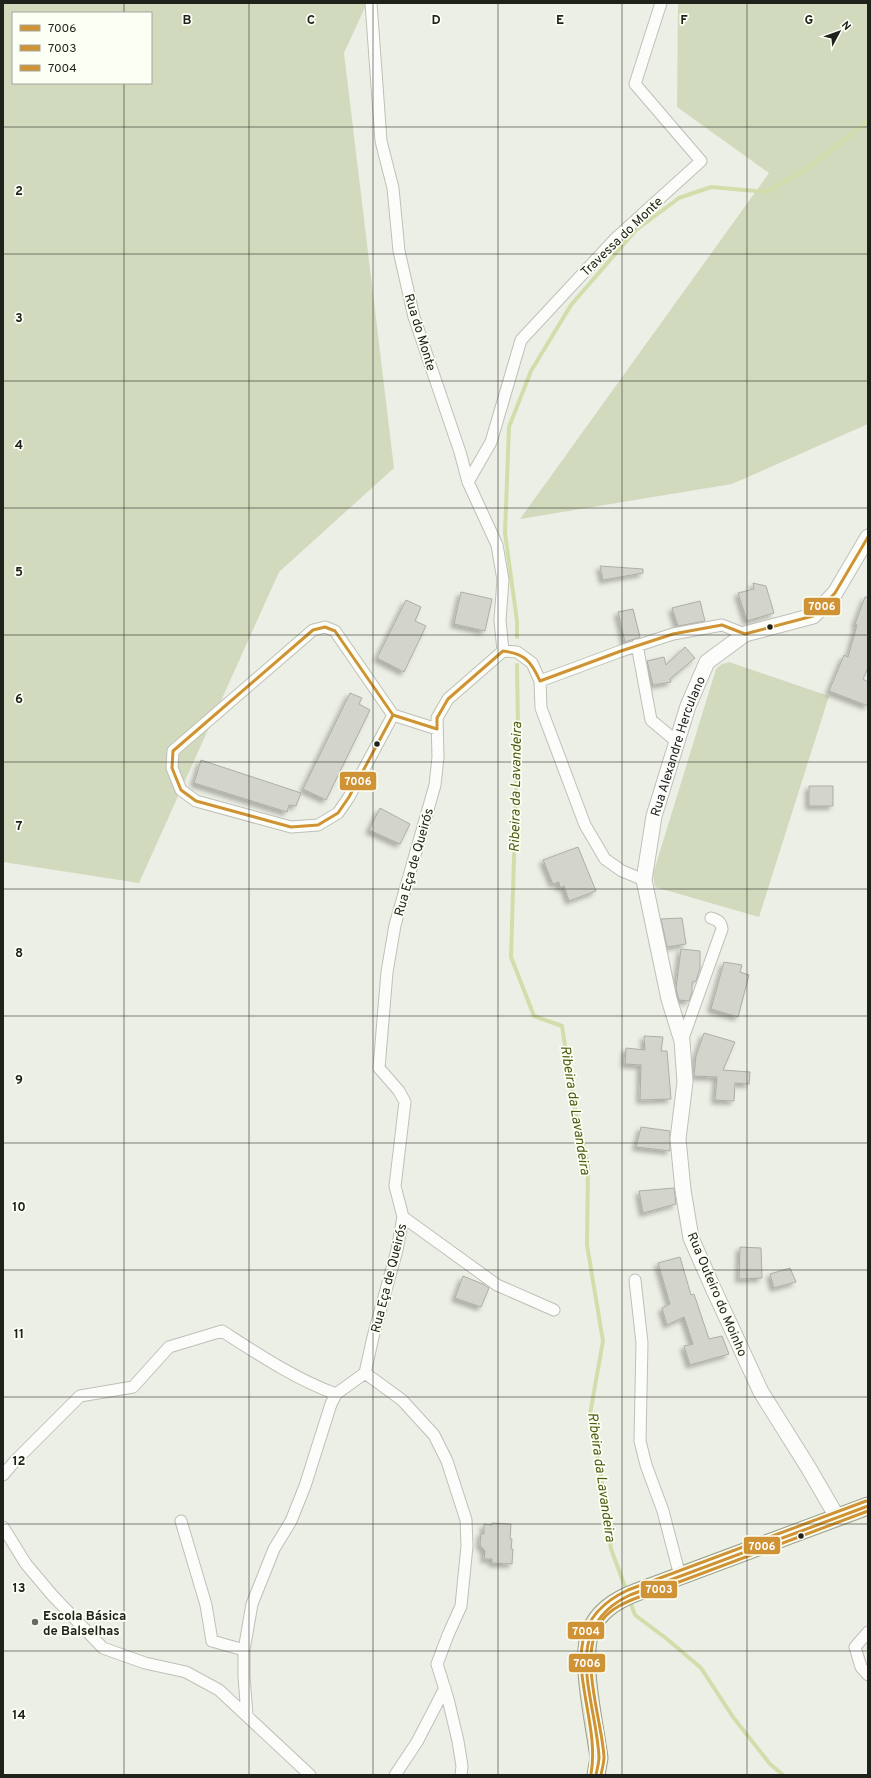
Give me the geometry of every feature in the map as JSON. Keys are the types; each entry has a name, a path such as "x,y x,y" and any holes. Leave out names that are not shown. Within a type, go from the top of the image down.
{"main road":[{"path":"596,1775 599,1758 586,1653 591,1630 600,1614 620,1598 868,1506"}],"street":[{"name":"Rua do Monte","path":"371,3 382,141 393,188 399,251 414,317 460,452 468,482 497,545 503,580 500,620 503,651"},
{"name":"Travessa do Monte","path":"468,482 491,442 521,340 616,238 701,161 635,84 661,3"},
{"name":"Rua Alexandre Herculano","path":"682,1041 669,999 644,880 654,816 688,706 707,662 745,634 813,616 835,593 868,537"},
{"path":"540,681 637,645 673,634 722,625 745,634"},
{"path":"393,715 349,797 338,813 318,825 291,827 196,801 181,790 172,768 173,751 313,630 325,627 335,631 393,715 437,729"},
{"path":"637,645 650,720 676,742"},
{"path":"503,651 517,652 532,663 540,681 541,708 585,825 605,859 622,871 644,880"},
{"name":"Rua Eça de Queirós","path":"365,1373 373,1337 397,1250 403,1217 395,1186 405,1102 399,1091 379,1068 379,1052 387,972 395,925 435,785 438,757 437,718 448,699 503,651"},
{"name":"Rua Outeiro do Moinho","path":"711,918 721,924 722,929 682,1041 685,1082 678,1140 692,1238 713,1288 761,1392 837,1517"},
{"path":"403,1217 498,1285 554,1310"},
{"path":"635,1280 642,1343 640,1440 646,1465 663,1511 680,1576"},
{"path":"3,1476 15,1461 80,1396 133,1387 169,1347 222,1331 274,1364 336,1394"},
{"path":"247,1716 244,1650 252,1604 274,1549 291,1521 305,1486 331,1404 336,1394 365,1373 402,1400 434,1435 447,1461 466,1520 467,1546 460,1606 437,1664 458,1741 462,1766 461,1775"},
{"path":"181,1521 206,1605 212,1641 244,1650"},
{"path":"3,1527 26,1564 53,1596 102,1648 145,1663 186,1672 219,1690 310,1775"},
{"path":"868,1632 855,1648 861,1667 868,1675"},
{"path":"395,1775 417,1742 444,1688"}],"green space":[{"path":"3,3 367,3 344,53 394,468 279,572 139,883 3,862"},
{"path":"678,3 868,3 868,424 732,484 520,519 769,173 677,107"},
{"path":"729,662 829,696 759,917 655,887 653,874 716,669 722,664"}],"building":[{"path":"600,566 643,569 643,573 603,580"},
{"path":"753,583 766,586 774,613 747,621 738,593 754,589"},
{"path":"461,592 492,599 485,631 454,624"},
{"path":"865,597 868,597 868,668 863,679 868,682 868,706 829,691 844,655 848,657 857,625 855,624"},
{"path":"406,600 421,607 415,621 426,626 404,672 377,658"},
{"path":"700,601 705,621 678,626 672,608"},
{"path":"633,609 640,637 625,642 618,612"},
{"path":"685,647 695,658 670,679 671,682 653,685 647,661 664,657 666,665"},
{"path":"350,693 362,698 359,704 370,710 326,800 303,789"},
{"path":"201,760 301,793 296,806 289,805 287,812 194,783"},
{"path":"809,786 833,786 833,806 809,806"},
{"path":"380,808 410,824 400,844 369,830"},
{"path":"578,847 596,891 569,901 564,886 560,888 559,882 553,884 543,860"},
{"path":"682,918 686,944 667,947 661,919"},
{"path":"681,949 700,951 700,968 696,981 692,982 692,992 689,1001 679,1000 676,988"},
{"path":"724,962 742,965 740,972 749,975 738,1017 711,1009"},
{"path":"704,1033 735,1042 723,1070 750,1072 749,1084 735,1083 734,1101 715,1100 717,1077 694,1076 696,1056"},
{"path":"644,1036 663,1037 661,1051 667,1051 671,1099 640,1100 641,1065 625,1064 626,1048 645,1050"},
{"path":"641,1127 670,1131 670,1151 636,1147"},
{"path":"674,1188 676,1204 643,1213 639,1191"},
{"path":"740,1247 761,1248 762,1278 739,1279"},
{"path":"680,1257 691,1295 694,1294 709,1339 722,1336 729,1354 690,1365 684,1346 693,1344 684,1317 667,1325 662,1308 670,1304 658,1263"},
{"path":"790,1268 796,1282 774,1288 770,1274"},
{"path":"463,1276 489,1288 481,1307 455,1298"},
{"path":"492,1523 511,1524 510,1539 512,1539 511,1549 513,1549 512,1564 492,1563 492,1559 484,1559 485,1551 480,1545 481,1533 484,1534 484,1524 492,1525"}],"waterway":[{"name":"Ribeira da Lavandeira","path":"517,637 517,621 505,533 509,427 531,371 571,305 636,230 679,198 711,187 767,192 808,168 868,121"},
{"name":"Ribeira da Lavandeira","path":"517,665 518,728 511,957 534,1016 562,1026 574,1104 588,1165 587,1245 603,1341 590,1414 603,1488 611,1549 627,1592"},
{"name":"Ribeira da Lavandeira","path":"629,1599 635,1615 667,1639 701,1668 733,1717 770,1764 783,1775"}],"transit line":[{"name":"7006","path":"745,634 813,616 835,593 868,537"},
{"name":"7006","path":"540,681 621,651 673,634 722,625 745,634"},
{"name":"7006","path":"325,627 335,631 393,715 349,797 338,813 318,825 291,827 196,801 181,790 172,768 173,751 313,630 325,627"},
{"name":"7006","path":"437,729 437,718 448,699 503,651 517,654 526,660 534,668 540,681"},
{"name":"7006","path":"393,715 437,729"},
{"name":"7004","path":"591,1774 593,1749 582,1672 582,1648 588,1626 602,1607 628,1590 866,1501"},
{"name":"7006","path":"596,1775 599,1757 597,1734 586,1666 588,1645 594,1626 608,1609 630,1595 868,1506"},
{"name":"7003","path":"601,1775 604,1757 593,1686 591,1649 595,1633 607,1615 634,1599 868,1511"}],"place":[{"name":"Escola Básica de Balselhas","path":"35,1622"}]}
